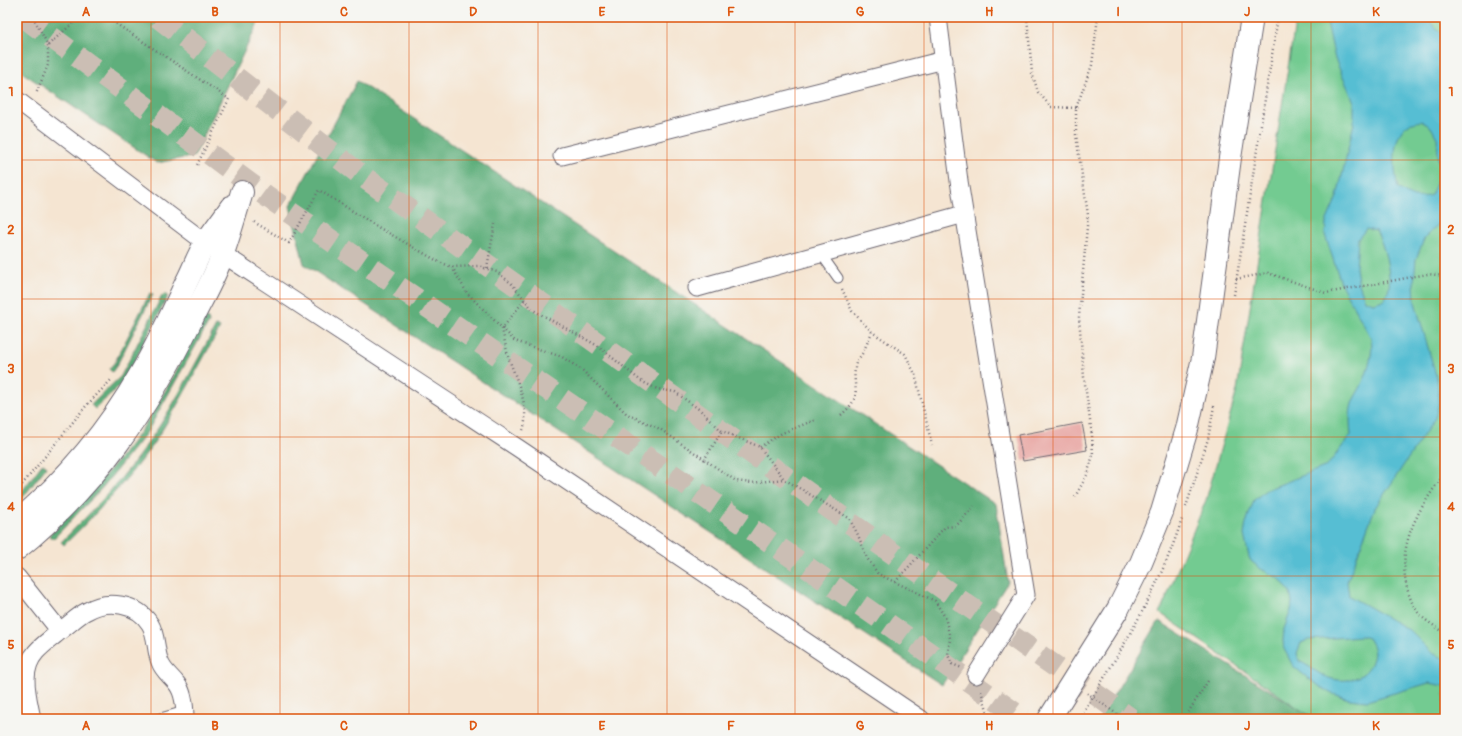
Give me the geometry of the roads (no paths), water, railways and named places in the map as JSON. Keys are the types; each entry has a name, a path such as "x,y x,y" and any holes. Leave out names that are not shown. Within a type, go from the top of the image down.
{"street":[{"path":"938,17 964,214 1026,595 976,675"},
{"path":"1049,719 1118,609 1141,563 1162,512 1187,429 1203,358 1230,158 1252,17"},
{"path":"562,156 944,60"},
{"path":"24,105 214,249 518,448 921,719"},
{"path":"17,522 45,498 73,467 95,441 120,406 214,249 242,192 236,212"},
{"path":"698,288 964,214"},
{"path":"17,549 63,509 114,450 138,417 159,383 178,347 214,249"},
{"path":"17,577 60,631"},
{"path":"32,719 21,684 27,668 36,652 60,631 87,611 97,606 111,604 123,605 134,609 150,624 154,634 160,662 164,670 178,685 182,694 185,715"}],"lane":[{"path":"821,254 838,278"},
{"path":"157,719 185,715"}],"water":[{"path":"1326,17 1424,17 1445,36 1445,218 1425,237 1416,259 1414,281 1415,302 1437,379 1439,402 1435,418 1375,508 1347,582 1349,596 1409,630 1432,653 1445,659 1445,686 1429,683 1367,701 1349,699 1330,693 1293,666 1284,649 1283,641 1284,629 1291,610 1292,602 1290,592 1280,579 1261,569 1251,561 1244,535 1246,523 1254,500 1266,490 1327,466 1351,435 1350,416 1352,404 1361,387 1370,361 1372,349 1371,338 1342,286 1325,235 1326,222 1337,197 1354,123 1354,102 1335,59","holes":["1421,121 1431,127 1437,138 1439,172 1431,195 1414,197 1398,188 1395,172 1395,154 1396,145 1403,129 1409,124","1366,229 1376,231 1382,243 1389,275 1389,288 1384,300 1373,303 1365,300 1358,281 1356,268 1358,239","1361,636 1368,638 1374,650 1373,660 1367,670 1356,678 1350,680 1336,680 1329,678 1299,661 1297,653 1301,643 1308,640"]}],"tunnel":[{"path":"24,17 265,195 808,568 1023,719"},
{"path":"158,17 365,178 905,562 1131,719"}]}
